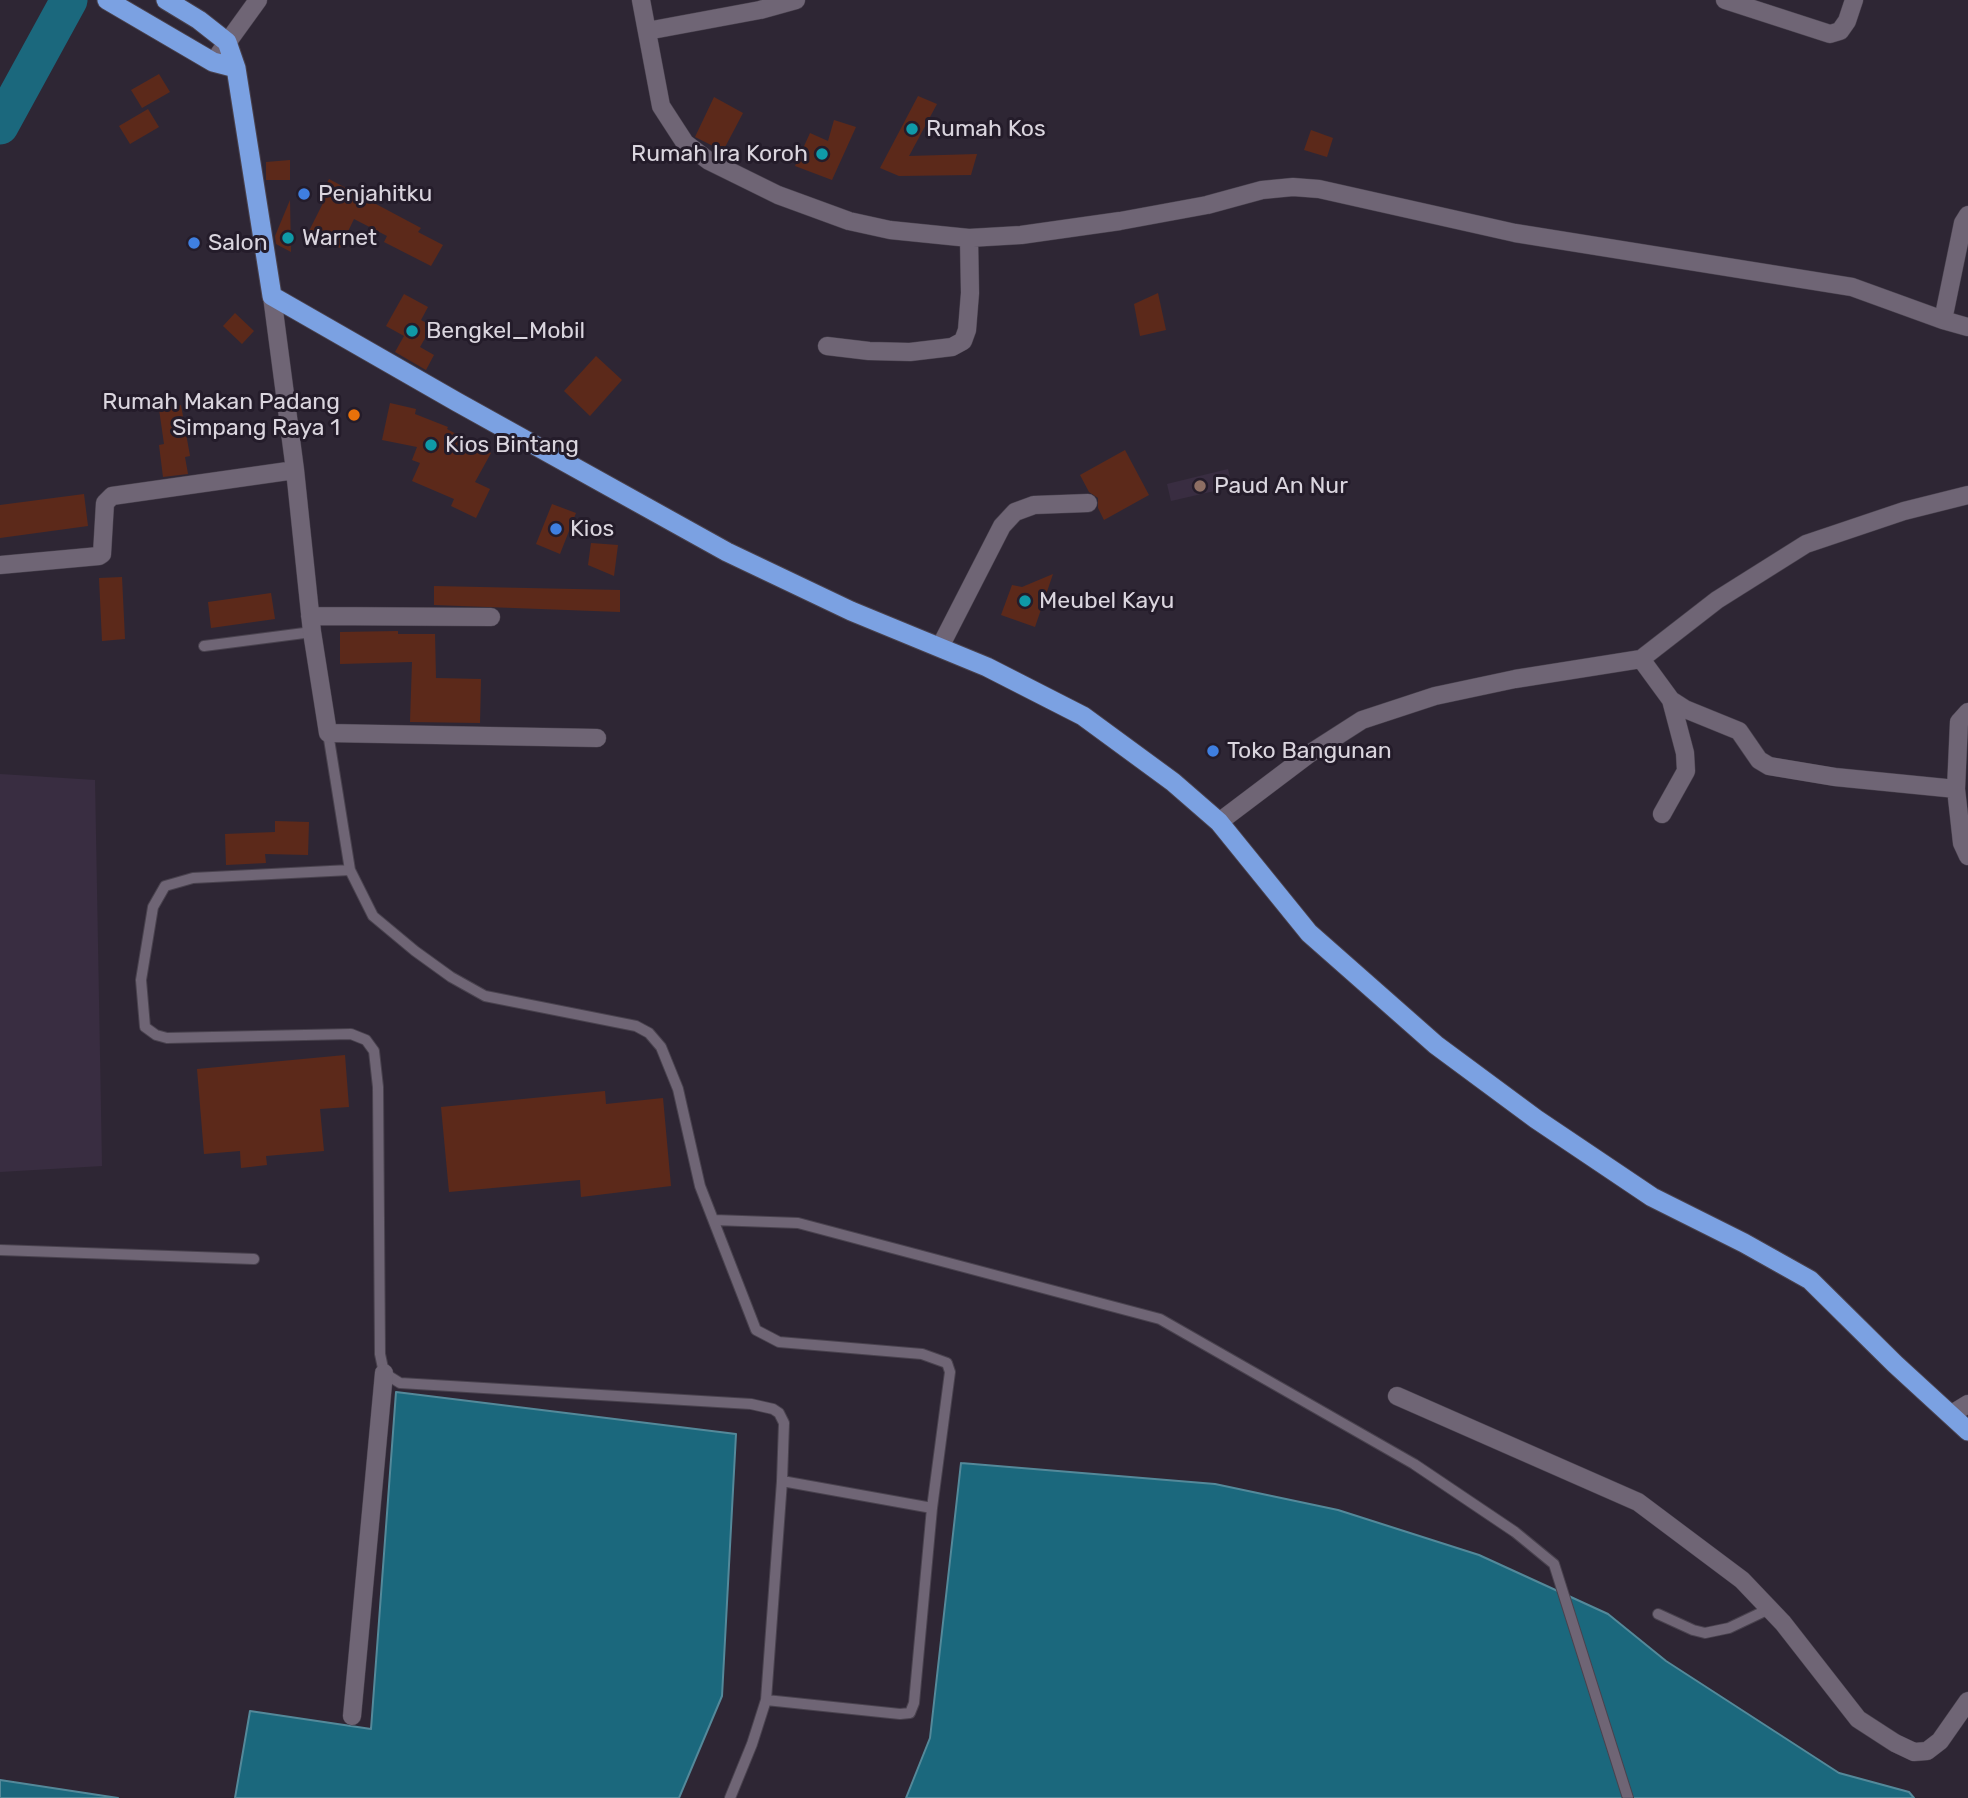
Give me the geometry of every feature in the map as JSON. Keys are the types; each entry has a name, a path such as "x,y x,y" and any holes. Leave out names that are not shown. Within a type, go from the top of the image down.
{"highway":[{"path":"107,0 213,62 236,68"},
{"path":"166,0 199,20 227,42 236,68 272,296 468,409 727,552 851,611 986,667 1083,716 1173,782 1219,822 1309,933 1436,1045 1536,1119 1651,1197 1744,1243 1810,1280 1968,1432"}],"street":[{"path":"213,62 258,0"},
{"path":"641,0 661,106 685,143 709,161 778,195 849,221 890,230 969,238 1065,230 1120,222 1207,205 1262,190 1293,187 1319,189 1516,233 1852,286 1968,327"},
{"path":"647,31 760,10 796,0"},
{"path":"1725,0 1830,34 1840,31 1847,21 1854,0"},
{"path":"1943,320 1963,223 1968,215"},
{"path":"827,346 911,352 952,347 963,341 967,330 970,293 969,238"},
{"path":"272,296 295,470 311,624 328,733 597,738"},
{"path":"0,565 99,556 102,554 104,503 112,496 295,470"},
{"path":"1219,822 1309,754 1362,720 1435,696 1515,679 1641,659 1717,600 1806,544 1904,511 1968,495"},
{"path":"940,647 1002,526 1015,512 1034,505 1088,503"},
{"path":"311,624 491,617"},
{"path":"1641,659 1671,700 1685,709 1739,731 1759,760 1769,766 1835,777 1955,789"},
{"path":"1662,814 1686,771 1685,753 1671,700"},
{"path":"1968,712 1959,722 1955,789 1962,843 1968,856"},
{"path":"352,1716 384,1373"},
{"path":"1397,1396 1632,1499 1742,1580 1769,1609 1858,1719 1895,1743 1914,1752 1927,1751 1940,1741 1968,1701"},
{"path":"1950,1415 1968,1404"}],"lane":[{"path":"204,646 311,624"},
{"path":"328,733 350,870 373,916 433,964 485,996 636,1026 649,1033 661,1047 678,1089 700,1186 756,1330 779,1342 922,1354 947,1363 950,1372 932,1508 914,1703 910,1713 766,1700"},
{"path":"350,870 192,878 165,886 153,907 141,980 145,1027 156,1035 167,1038 351,1034 366,1040 374,1051 378,1087 380,1354 384,1373 400,1383 751,1404 779,1413 784,1423 782,1481 766,1700 730,1798"},
{"path":"714,1220 798,1223 1160,1319 1413,1464 1515,1532 1554,1564 1628,1798"},
{"path":"0,1250 254,1259"},
{"path":"782,1481 932,1508"},
{"path":"1658,1614 1705,1633 1729,1629 1769,1609"}],"shaded area":[{"name":"Paud An Nur","path":"1228,469 1232,487 1171,501 1167,484"},
{"path":"0,774 95,780 102,1166 0,1172"}],"water":[{"path":"396,1392 736,1434 722,1696 679,1798 235,1798 250,1711 371,1729"},
{"path":"961,1463 1215,1484 1338,1510 1479,1555 1608,1614 1666,1661 1839,1773 1909,1792 1914,1798 906,1798 930,1738"},
{"path":"0,1780 118,1798 0,1798"}],"building":[{"path":"159,74 170,92 142,108 131,90"},
{"name":"Rumah Kos","path":"918,96 937,104 909,156 977,154 971,175 899,176 880,168"},
{"path":"714,97 743,113 723,151 695,137"},
{"path":"148,109 159,127 130,144 119,126"},
{"name":"Rumah Ira Koroh","path":"834,120 856,127 832,180 795,166 810,133 828,141"},
{"path":"1311,130 1333,138 1327,157 1304,150"},
{"path":"290,160 290,180 266,180 266,162"},
{"path":"329,179 421,228 418,232 443,245 431,266 384,242 387,236 354,219 340,248 308,233 323,203 318,200"},
{"path":"290,200 291,252 276,244 275,236"},
{"path":"1158,293 1166,330 1140,336 1134,304"},
{"name":"Bengkel_Mobil","path":"404,294 428,307 421,320 432,326 420,347 434,355 426,370 395,352 404,336 386,326"},
{"path":"235,313 254,331 242,344 223,326"},
{"path":"596,356 622,380 590,416 564,391"},
{"path":"390,403 416,409 415,414 448,427 447,429 491,453 475,482 490,489 476,518 451,506 454,499 412,481 420,463 412,460 417,447 382,440"},
{"path":"181,405 190,456 185,457 188,474 163,477 159,445 164,444 159,409"},
{"path":"1125,450 1149,495 1104,520 1098,508 1098,498 1089,492 1080,475"},
{"path":"84,494 88,526 0,538 0,505"},
{"name":"Kios","path":"552,504 576,513 560,554 536,544"},
{"path":"591,543 618,545 614,576 588,565"},
{"name":"Meubel Kayu","path":"1053,574 1035,627 1001,615 1012,585 1022,587"},
{"path":"122,577 125,639 102,641 99,578"},
{"path":"434,586 620,590 620,612 434,605"},
{"path":"271,593 275,619 211,628 208,602"},
{"path":"398,631 398,634 435,634 436,678 481,679 480,723 410,722 412,662 340,664 340,632"},
{"path":"275,821 309,822 308,855 265,854 266,863 226,865 225,834 275,832"},
{"path":"345,1055 349,1107 320,1109 324,1151 266,1156 267,1165 241,1168 240,1151 204,1154 197,1069"},
{"path":"605,1091 606,1104 663,1098 671,1186 581,1197 580,1180 449,1192 441,1107"}],"waterway":[{"path":"0,126 69,0"}],"place":[{"name":"Rumah Kos","path":"912,129"},
{"name":"Rumah Ira Koroh","path":"822,154"},
{"name":"Penjahitku","path":"304,194"},
{"name":"Warnet","path":"288,238"},
{"name":"Salon","path":"194,243"},
{"name":"Bengkel_Mobil","path":"412,331"},
{"name":"Rumah Makan Padang Simpang Raya 1","path":"354,415"},
{"name":"Kios Bintang","path":"431,445"},
{"name":"Paud An Nur","path":"1200,486"},
{"name":"Kios","path":"556,529"},
{"name":"Meubel Kayu","path":"1025,601"},
{"name":"Toko Bangunan","path":"1213,751"}]}
